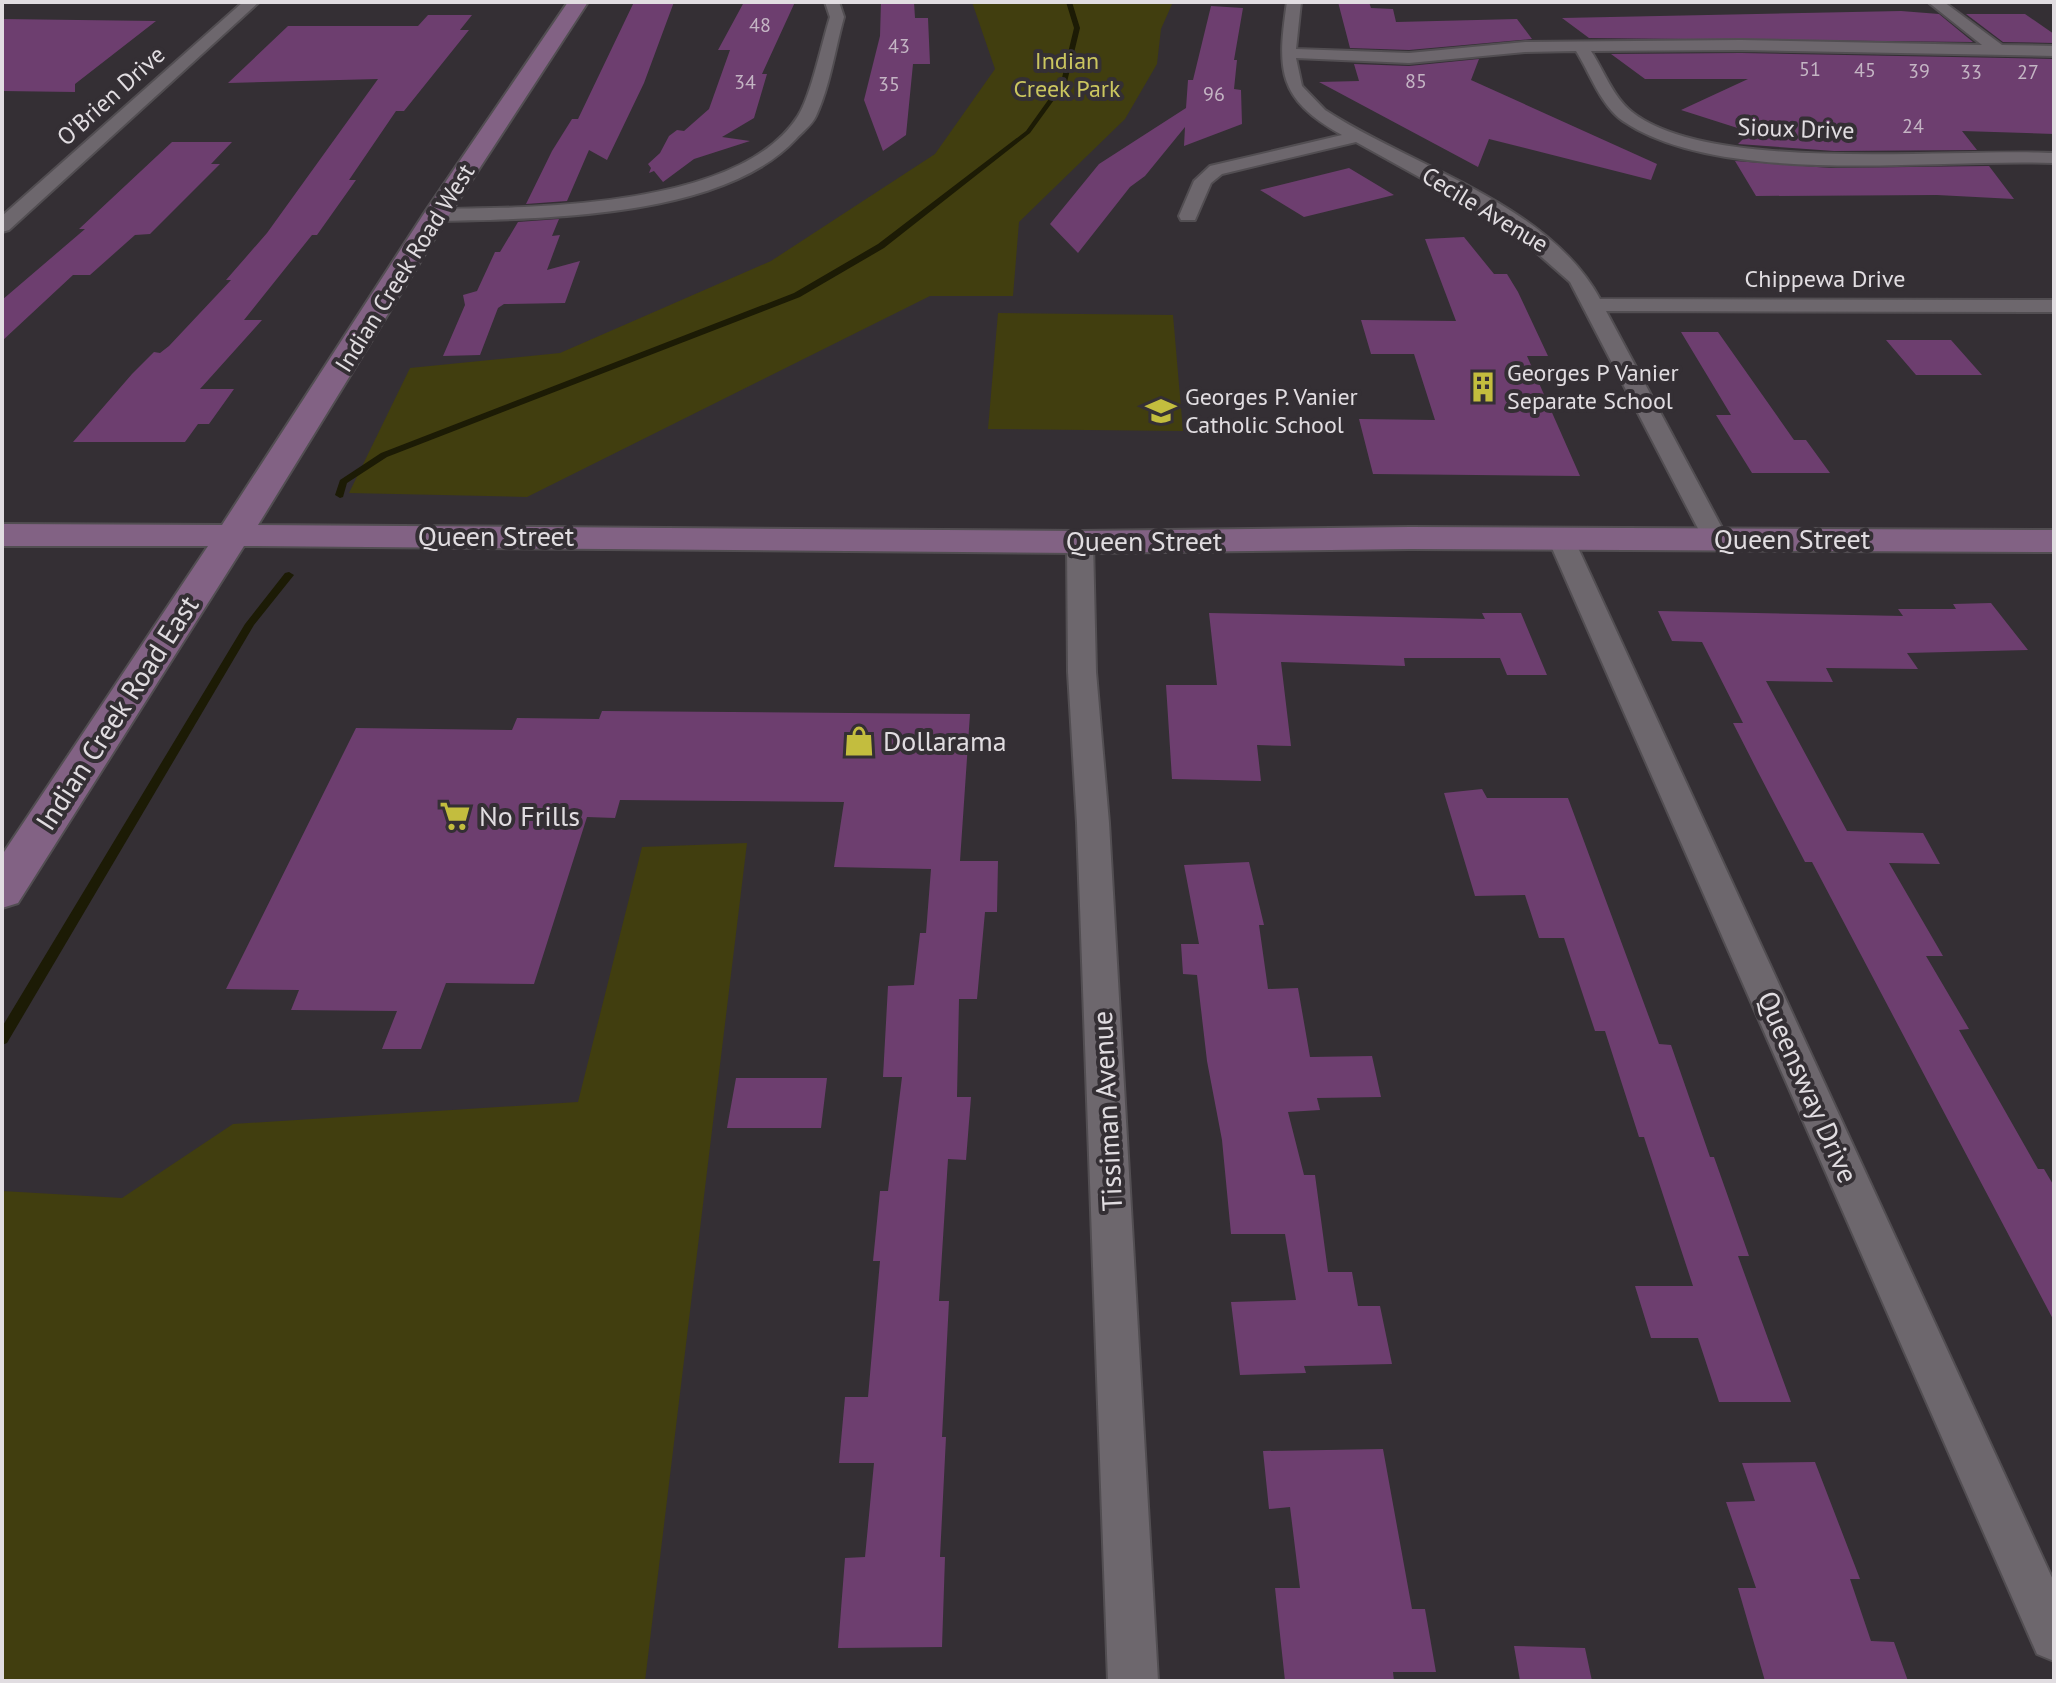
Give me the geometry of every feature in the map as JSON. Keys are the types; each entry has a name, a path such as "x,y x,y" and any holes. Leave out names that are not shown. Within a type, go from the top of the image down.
{"main road":[{"name":"Indian Creek Road West","path":"233,536 436,215 578,2"},
{"name":"Queen Street","path":"2,535 1080,542 1561,539 2054,541"},
{"name":"Indian Creek Road East","path":"2,891 233,536"}],"street":[{"name":"O'Brien Drive","path":"2,226 252,2"},
{"path":"436,215 544,215 610,207 695,187 771,154 792,137 807,117 837,17 832,2"},
{"name":"Cecile Avenue","path":"1294,2 1288,67 1296,91 1320,112 1359,136 1545,243 1579,279 1715,539"},
{"path":"1935,2 1998,50"},
{"path":"1289,53 1400,59 1525,47 1741,45 2054,51"},
{"name":"Sioux Drive","path":"1581,47 1626,115 1655,132 1687,143 1751,155 1789,157 1980,153 2054,158"},
{"path":"1188,216 1203,181 1216,170 1359,136"},
{"name":"Chippewa Drive","path":"1595,305 2054,306"},
{"name":"Queensway Drive","path":"1561,539 2054,1637"},
{"name":"Tissiman Avenue","path":"1080,542 1082,672 1093,823 1133,1681"}],"green space":[{"name":"Indian Creek Park","path":"972,2 1173,2 1161,29 1157,64 1125,119 1019,222 1013,296 930,296 527,497 349,493 410,368 560,353 771,261 935,154 995,69"},
{"path":"998,313 1173,315 1183,431 988,429"},
{"path":"747,843 645,1681 2,1681 2,1191 122,1198 233,1124 578,1102 642,847"}],"building":[{"path":"634,2 674,2 644,83 607,160 589,150 567,201 526,204 552,151 572,119 578,119"},
{"path":"744,2 795,2 762,74 767,74 754,118 722,137 750,141 694,159 663,182 654,171 649,173 651,168 648,164 660,153 669,136 677,130 684,131 709,109 730,50 718,50"},
{"path":"881,2 914,2 915,18 928,18 930,64 913,64 906,135 883,151 864,100 880,36"},
{"path":"1338,2 1369,2 1371,8 1393,9 1396,22 1517,19 1532,39 1409,50 1350,48"},
{"path":"1211,6 1243,8 1234,60 1237,60 1234,89 1241,90 1242,124 1184,146 1185,127 1145,176 1130,187 1078,253 1050,224 1099,164 1186,108 1188,80 1193,80"},
{"path":"1901,11 1939,14 1973,42 1589,38 1562,18"},
{"path":"1966,14 2025,14 2054,34 2054,43 2003,42"},
{"path":"428,15 472,15 460,30 469,30 404,111 396,111 349,180 356,180 317,235 312,235 244,320 262,320 200,389 234,389 209,424 198,424 185,442 73,442 132,374 154,352 160,353 169,346 231,280 226,280 267,233 378,79 228,83 288,26 418,26"},
{"path":"2,19 156,21 75,84 75,92 2,91"},
{"path":"1741,53 2054,59 2054,134 1962,131 1977,150 1834,151 1738,144 1750,132 1681,110 1748,79 1645,79 1611,54"},
{"path":"1479,59 1471,80 1657,164 1651,180 1489,139 1478,167 1319,82 1359,81 1354,64 1409,66"},
{"path":"172,142 232,142 211,164 220,164 150,234 135,235 90,275 73,275 2,341 2,300 85,229 79,229"},
{"path":"1735,161 1831,168 1989,166 2014,199 1937,195 1756,196"},
{"path":"1349,168 1394,195 1304,217 1260,190"},
{"path":"559,219 552,236 560,235 547,270 580,261 565,303 504,304 498,308 480,355 443,356 465,305 463,295 477,291 495,252 500,252 518,222"},
{"name":"Georges P Vanier Separate School","path":"1464,237 1494,274 1507,274 1518,292 1548,356 1527,356 1580,476 1373,474 1359,419 1435,420 1414,354 1371,354 1361,320 1456,321 1425,239"},
{"path":"1681,332 1718,332 1794,440 1806,440 1830,473 1752,473 1716,415 1731,415"},
{"path":"1886,340 1951,340 1982,375 1916,375"},
{"path":"1991,603 2028,650 1907,653 1918,669 1826,668 1833,682 1766,681 1847,831 1923,833 1940,864 1889,863 1943,956 1926,956 1969,1029 1959,1030 2038,1169 2044,1169 2054,1186 2054,1321 1812,862 1805,862 1758,772 1733,723 1743,723 1702,642 1672,641 1658,611 1903,616 1898,609 1956,609 1953,604"},
{"path":"1209,613 1485,619 1482,613 1521,613 1547,675 1507,675 1500,658 1404,658 1405,666 1281,662 1291,746 1257,745 1261,781 1172,779 1166,685 1217,685"},
{"path":"602,711 970,714 960,861 998,861 997,912 985,912 977,999 959,999 957,1097 971,1097 966,1160 948,1159 939,1301 949,1301 942,1437 946,1437 940,1557 945,1557 942,1647 838,1648 845,1558 865,1557 874,1463 839,1463 845,1397 868,1397 880,1261 873,1261 880,1191 888,1191 902,1077 883,1077 888,986 914,985 920,933 926,933 931,869 834,867 844,802 620,800 615,818 587,817 534,984 446,983 421,1049 382,1049 397,1011 291,1010 299,990 226,989 356,728 512,730 517,718 599,719"},
{"path":"1482,789 1487,798 1568,798 1659,1044 1671,1045 1710,1157 1714,1157 1749,1256 1738,1256 1791,1402 1719,1402 1698,1338 1651,1338 1635,1286 1693,1286 1644,1137 1639,1137 1605,1031 1595,1031 1564,938 1539,938 1525,895 1475,896 1444,793"},
{"path":"1249,862 1264,925 1259,925 1268,989 1298,988 1310,1057 1372,1056 1381,1097 1317,1098 1320,1110 1288,1112 1304,1175 1315,1175 1328,1272 1352,1272 1358,1306 1380,1306 1392,1364 1304,1366 1306,1373 1240,1375 1231,1302 1296,1300 1285,1234 1231,1234 1222,1140 1207,1061 1197,975 1183,974 1181,944 1199,944 1184,865"},
{"path":"736,1078 827,1078 821,1128 727,1128"},
{"path":"1383,1449 1412,1609 1425,1609 1436,1672 1393,1672 1394,1681 1285,1681 1275,1588 1300,1588 1290,1507 1269,1509 1263,1451"},
{"path":"1815,1462 1860,1579 1850,1579 1871,1641 1894,1642 1908,1681 1765,1681 1738,1588 1756,1588 1726,1502 1755,1501 1742,1463"},
{"path":"1514,1646 1585,1648 1592,1681 1520,1681"}],"waterway":[{"path":"340,495 343,482 384,455 797,295 881,246 1028,132 1064,82 1077,28 1069,2"},
{"path":"2,1039 250,624 289,575"}],"place":[{"name":"Georges P Vanier Separate School","path":"1483,387"},
{"name":"Georges P. Vanier Catholic School","path":"1161,411"},
{"name":"Dollarama","path":"859,741"},
{"name":"No Frills","path":"455,816"}]}
